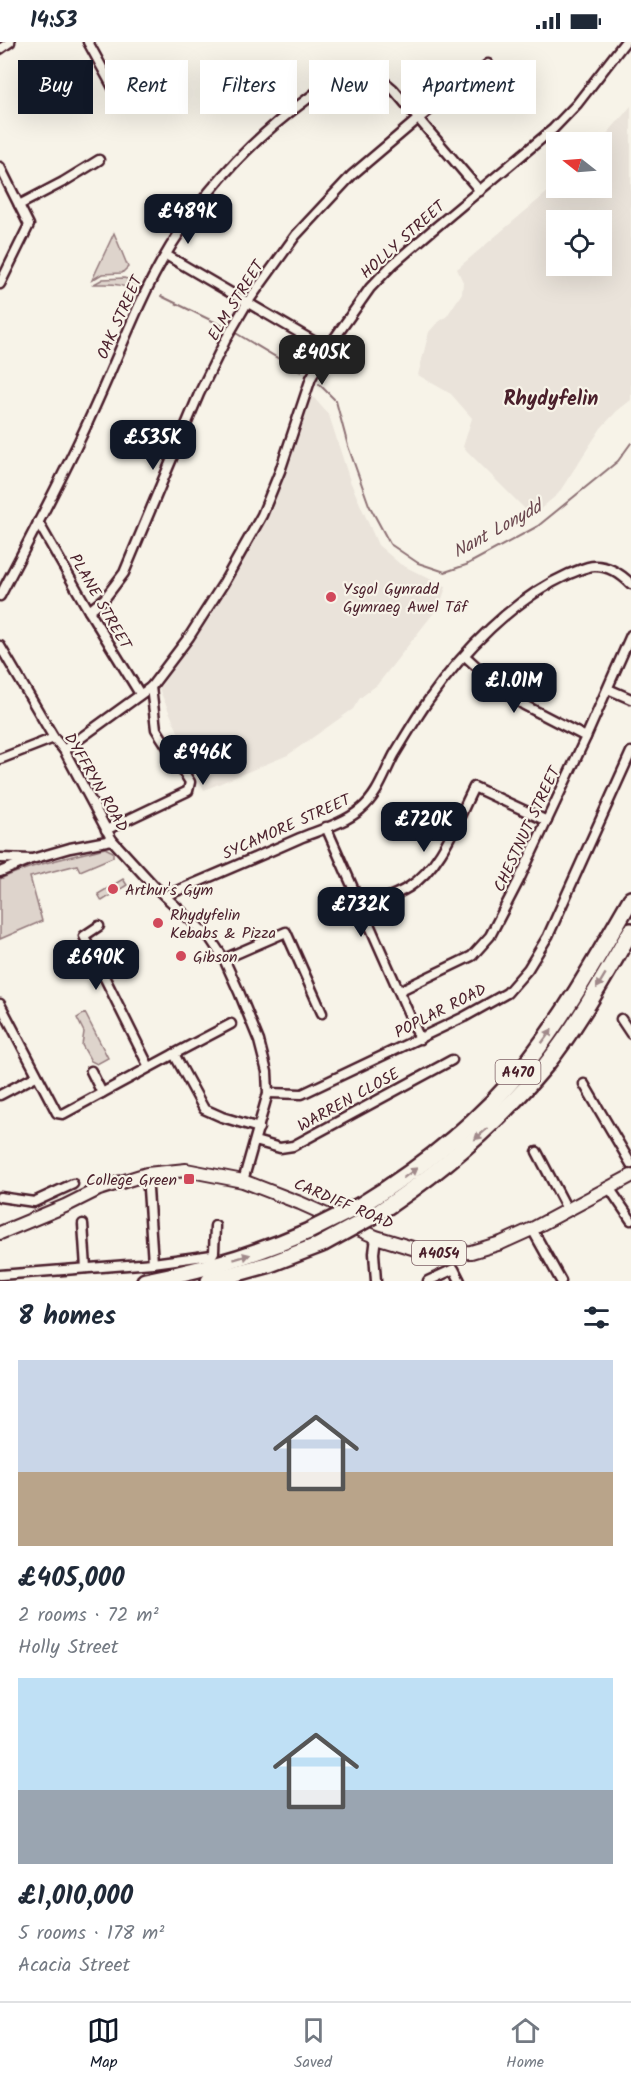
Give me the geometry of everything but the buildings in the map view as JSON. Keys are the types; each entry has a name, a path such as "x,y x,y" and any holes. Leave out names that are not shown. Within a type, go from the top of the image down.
{"highway":[{"name":"A470","path":"145,1281 194,1272 268,1249 361,1205 397,1183 439,1152 504,1090 528,1061 558,1020 631,899"},
{"name":"A470","path":"209,1281 270,1264 322,1244 373,1216 448,1164 489,1127 546,1065 575,1024 631,931"}],"main road":[{"name":"A4054","path":"0,1233 99,1189 147,1174 186,1170 243,1181"},
{"name":"CARDIFF ROAD","path":"243,1181 289,1198 376,1237 419,1250 438,1253 471,1252 501,1243 568,1211 631,1176"}],"street":[{"path":"0,49 10,42"},
{"path":"88,42 105,73"},
{"name":"HOLLY STREET","path":"64,750 151,687 189,637 223,584 262,515 280,471 311,378 347,318 393,264 553,129 577,104 625,42"},
{"name":"OAK STREET","path":"0,596 77,446 139,306 166,255 204,196 280,119 339,78 355,74 370,74 382,79 480,191"},
{"name":"ELM STREET","path":"89,611 105,598 124,573 199,394 247,303 296,235 352,176 424,114"},
{"path":"19,205 99,160"},
{"path":"0,167 29,225 0,284"},
{"path":"166,255 327,349"},
{"name":"PLANE STREET","path":"38,522 140,694"},
{"name":"SYCAMORE STREET","path":"165,896 353,815 371,799 428,701 465,656 520,605 552,582 586,567 604,567 614,570 631,584"},
{"name":"CHESTNUT STREET","path":"399,991 472,956 497,924 586,737 631,635"},
{"name":"DYFFRYN ROAD","path":"0,645 54,738 64,750 112,840 154,886 210,938 224,959 259,1041 267,1072 268,1093 243,1181"},
{"path":"465,656 502,690 524,705 586,737"},
{"path":"0,663 9,660"},
{"path":"106,830 188,791 190,782 156,729 151,687"},
{"path":"608,689 631,699"},
{"path":"0,759 54,738"},
{"name":"POPLAR ROAD","path":"268,1093 302,1094 420,1039 507,993 528,969 548,936 631,753"},
{"path":"362,908 409,887 424,874 445,845 474,787 547,821"},
{"path":"326,827 420,1039"},
{"path":"0,872 32,859 70,848 112,840"},
{"path":"0,858 32,859"},
{"path":"99,926 84,936 149,1067"},
{"path":"224,959 286,932 322,1014"},
{"path":"0,1004 57,1113 63,1114 231,1024"},
{"path":"621,1019 631,1034"},
{"path":"174,1054 204,1109 259,1128"},
{"name":"WARREN CLOSE","path":"255,1141 279,1148 293,1146 452,1060"},
{"path":"91,1071 102,1093"},
{"path":"0,1095 36,1076"},
{"path":"584,1084 631,1164"},
{"path":"537,1152 568,1211"},
{"path":"147,1174 153,1263"},
{"path":"0,1197 34,1202 73,1184"},
{"path":"610,1189 631,1220"},
{"path":"83,1224 86,1268"},
{"path":"0,1275 153,1263 213,1254 215,1226"},
{"path":"532,1229 561,1281"},
{"path":"376,1237 374,1253 376,1281"},
{"path":"428,1281 454,1269 460,1281"}],"shaded area":[{"path":"631,106 631,400 601,428 558,494 532,516 463,447 472,418 451,394 418,375 429,332 447,316 462,293 463,282 457,269 546,193 546,198 612,198 612,132 609,132"},
{"path":"114,233 128,267 122,273 102,274 92,280"},
{"path":"124,278 139,283 141,286 136,295 122,286 94,284 103,279"},
{"name":"Ysgol Gynradd Gymraeg Awel Tâf","path":"309,397 314,398 329,415 350,481 378,545 400,564 446,587 440,605 377,685 360,698 353,709 288,755 204,790 159,689 226,588 254,539 285,475"},
{"path":"105,848 113,852 113,857 80,871 77,865 30,877 42,921 0,939 0,879 38,865"},
{"name":"Arthur's Gym","path":"123,879 127,885 102,901 98,894"},
{"path":"85,1013 108,1058 97,1064 91,1061 82,1045 84,1032 77,1018"}],"waterway":[{"name":"Nant Lonydd","path":"161,296 229,329"},
{"name":"Nant Lonydd","path":"234,332 301,372"},
{"name":"Nant Lonydd","path":"319,384 336,401 348,446 369,505 390,544 418,563 445,572 466,565 538,526 618,461 631,443"}],"place":[{"name":"Ysgol Gynradd Gymraeg Awel Tâf","path":"331,597"},
{"name":"Arthur's Gym","path":"113,889"},
{"name":"Rhydyfelin Kebabs & Pizza","path":"158,923"},
{"name":"Gibson","path":"181,956"},
{"name":"College Green","path":"189,1179"}],"district":[{"name":"Rhydyfelin","path":"551,398"}]}
